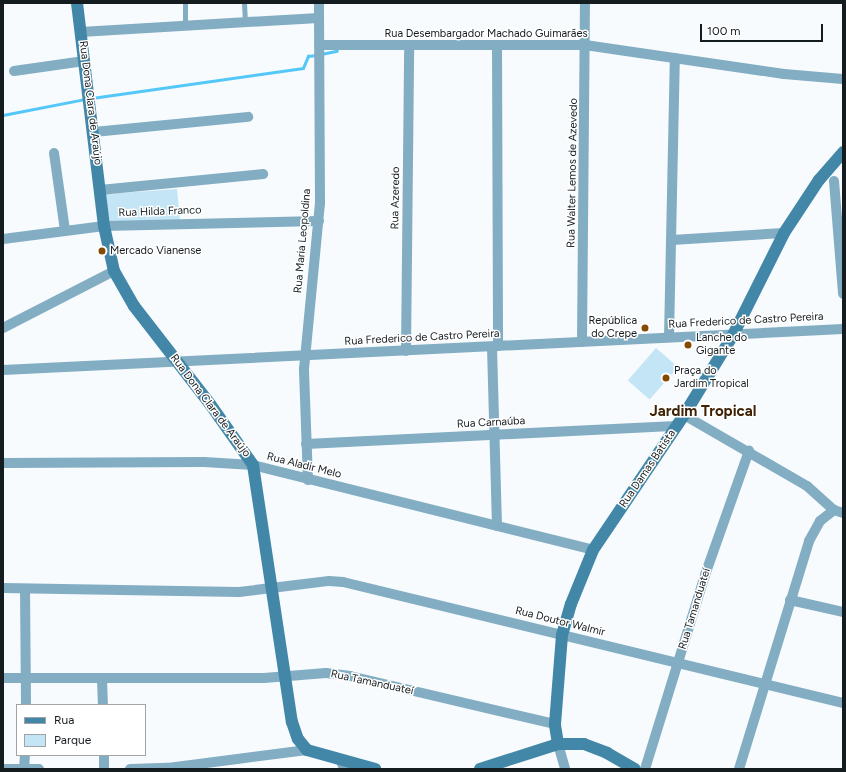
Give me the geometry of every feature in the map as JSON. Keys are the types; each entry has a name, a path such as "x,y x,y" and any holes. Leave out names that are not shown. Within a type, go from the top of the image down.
{"main road":[{"name":"Rua Dona Clara de Araújo","path":"77,3 94,132 104,226 114,271 134,306 253,465 292,722 298,740 307,750"},
{"name":"Rua Damas Batista","path":"555,724 562,635 571,604 593,550 684,415 732,335 784,234 819,180 843,152"},
{"path":"555,724 558,744"},
{"path":"480,769 498,767 558,744 584,744 607,753 635,769"},
{"path":"307,750 343,765 375,769"}],"street":[{"name":"Rua Maria Leopoldina","path":"308,480 305,356 319,221 319,3"},
{"name":"Rua Walter Lemos de Azevedo","path":"582,342 586,45 585,3"},
{"path":"81,32 319,18"},
{"path":"497,45 495,346 497,526"},
{"name":"Rua Desembargador Machado Guimarães","path":"319,50 409,46 586,45 784,74 843,79"},
{"name":"Rua Azeredo","path":"406,351 409,46"},
{"path":"669,337 675,58"},
{"path":"14,71 84,61"},
{"path":"94,132 248,117"},
{"path":"54,153 65,230"},
{"path":"100,190 263,174"},
{"path":"819,180 838,181 843,294"},
{"name":"Rua Hilda Franco","path":"3,239 104,226 319,221"},
{"path":"672,240 784,234"},
{"path":"3,328 114,271"},
{"name":"Rua Frederico de Castro Pereira","path":"3,370 843,329"},
{"path":"684,415 808,486 838,511 820,521 808,541 766,684 739,769"},
{"name":"Rua Carnaúba","path":"306,444 677,426"},
{"name":"Rua Tamanduateí","path":"645,769 728,506 749,451"},
{"name":"Rua Aladir Melo","path":"3,463 204,462 253,465 308,480 593,550"},
{"name":"Rua Doutor Walmir","path":"3,588 238,592 271,590 320,582 343,582 678,664 843,702"},
{"path":"25,589 26,704"},
{"path":"790,600 843,612"},
{"name":"Rua Tamanduateí","path":"3,678 102,679 286,677 326,673 350,676 555,724"},
{"path":"102,679 103,704"},
{"path":"558,744 565,769"},
{"path":"130,769 168,768 307,750"},
{"path":"24,769 25,756"},
{"path":"104,756 104,769"},
{"path":"3,768 39,769"}],"lane":[{"path":"185,3 185,26"},
{"path":"244,3 245,22"}],"green space":[{"path":"177,189 180,220 110,221 104,208 106,194"},
{"path":"656,348 678,367 650,399 628,380"}],"waterway":[{"path":"321,54 337,51"},
{"path":"92,98 303,68 308,56 316,55"},
{"path":"3,115 85,99"}],"place":[{"name":"Mercado Vianense","path":"102,251"},
{"name":"República do Crepe","path":"645,328"},
{"name":"Lanche do Gigante","path":"688,345"},
{"name":"Praça do Jardim Tropical","path":"666,378"}],"district":[{"name":"Jardim Tropical","path":"703,412"}]}
